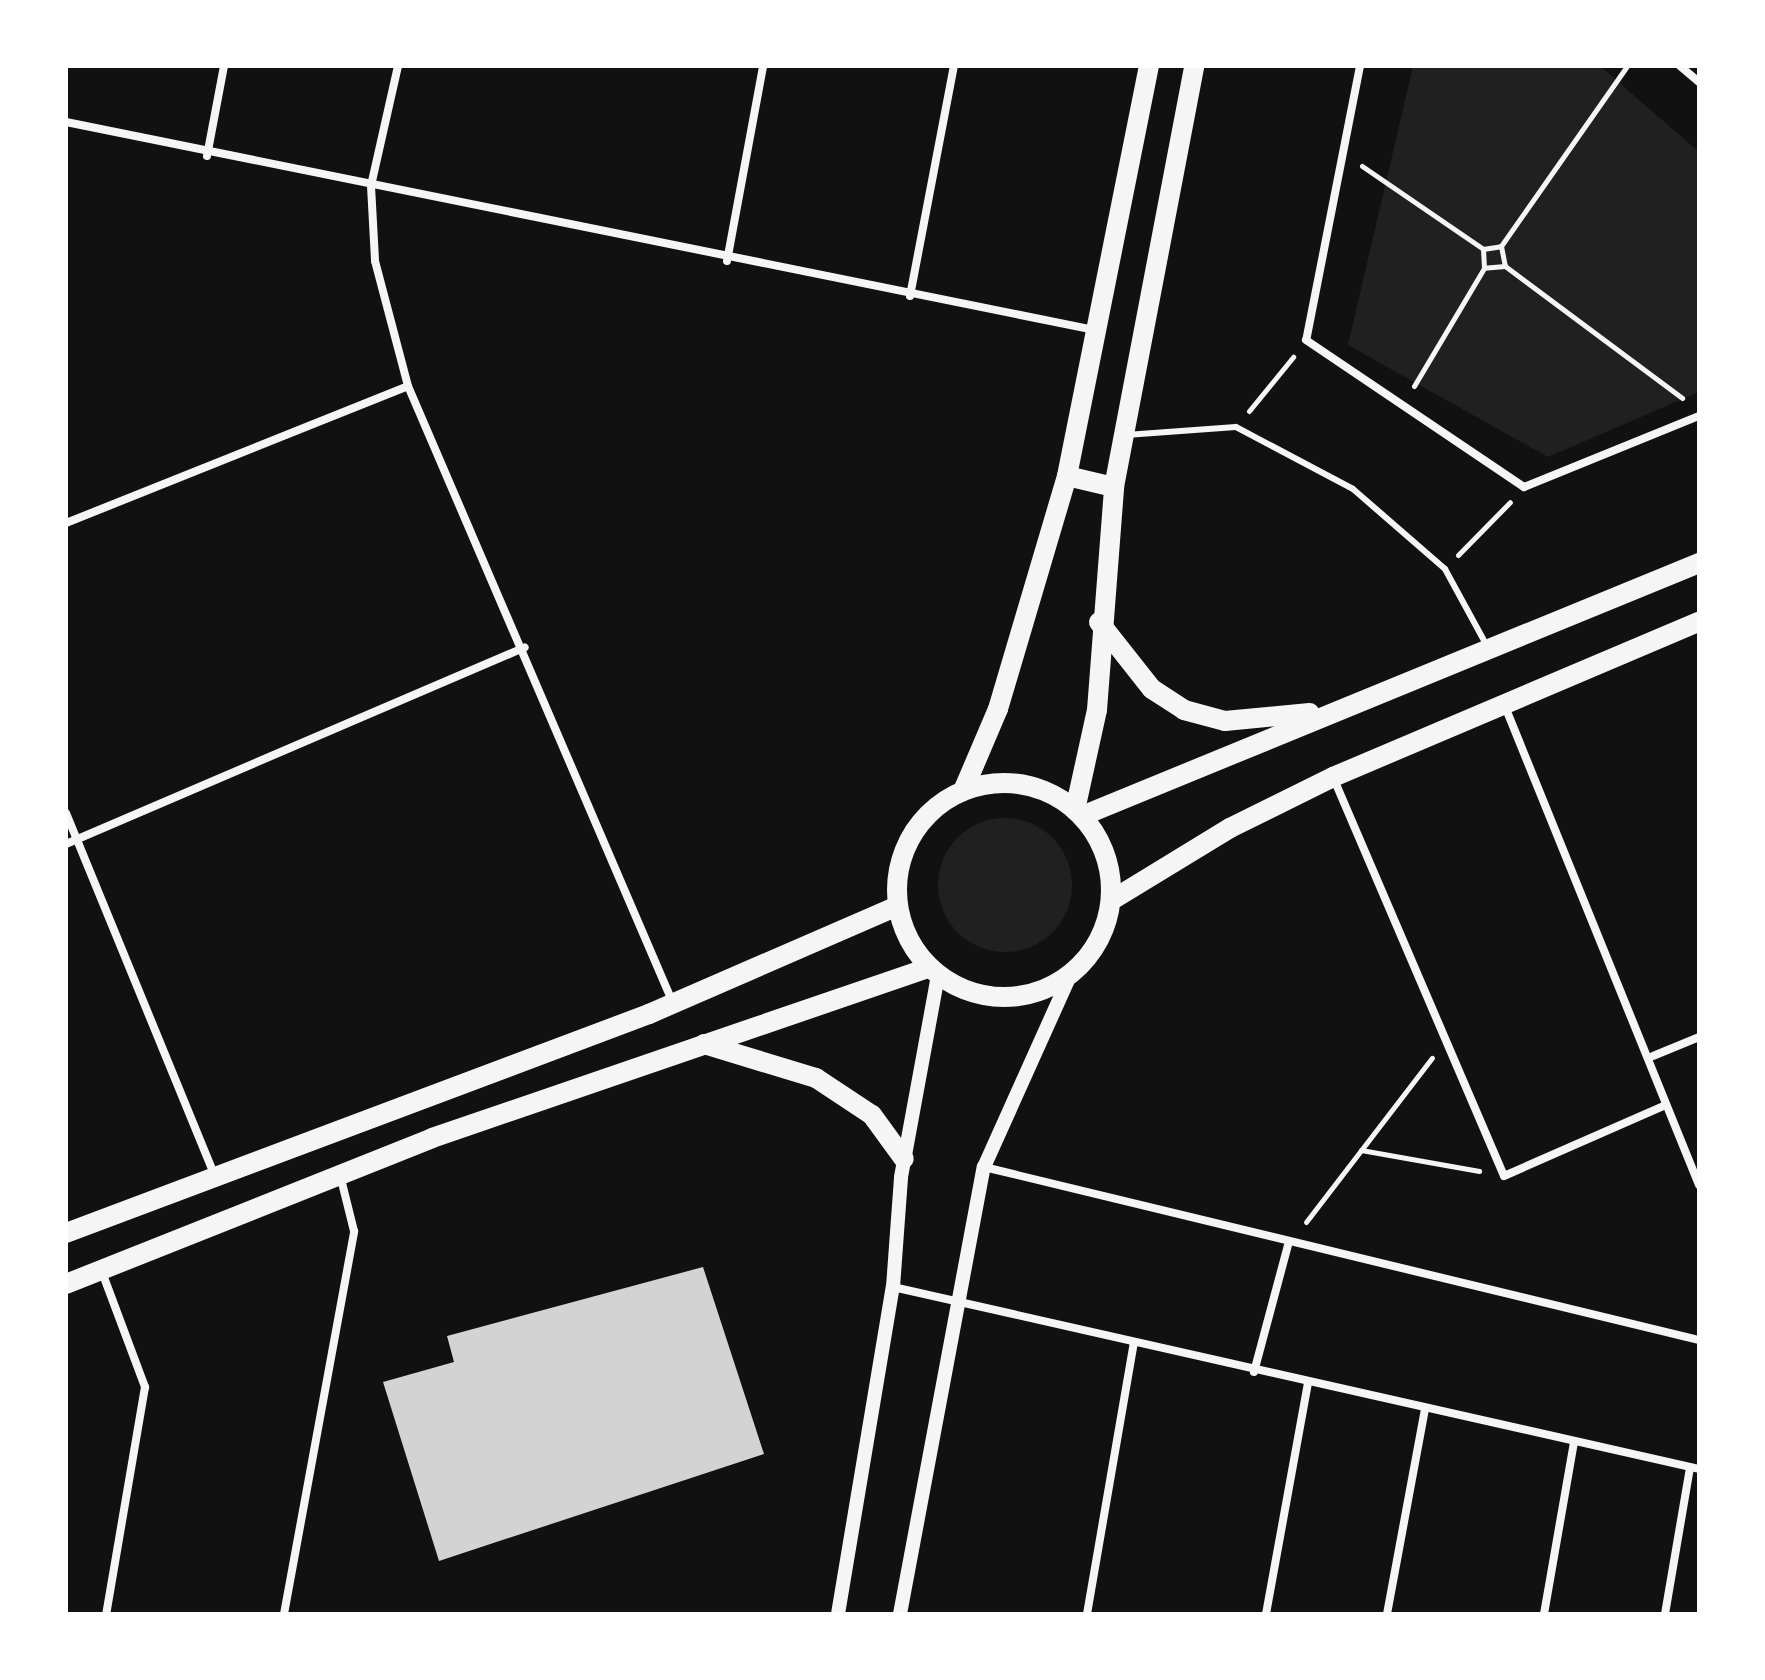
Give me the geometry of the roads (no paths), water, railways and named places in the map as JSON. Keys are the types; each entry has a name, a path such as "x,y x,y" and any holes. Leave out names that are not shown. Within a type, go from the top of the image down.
{"main road":[{"path":"963,791 998,709 1067,476 1099,331 1149,66"},
{"path":"1078,813 1097,710 1099,622 1122,435 1194,66"},
{"path":"1067,476 1114,487"},
{"path":"1078,813 1699,563"},
{"path":"1099,622 1152,689 1184,710 1225,721 1342,708"},
{"path":"1112,900 1230,828 1333,777 1503,702 1699,622"},
{"path":"1014,783 1078,813 1106,855 1112,900 1098,943 1070,976 1027,995 980,996 933,972 897,906 896,877 918,825 963,791 1014,783"},
{"path":"66,1233 673,1003 897,906"},
{"path":"66,1284 340,1175 704,1044 933,972"},
{"path":"704,1044 816,1078 872,1115 904,1159"}],"street":[{"path":"207,156 224,66"},
{"path":"398,66 371,186 375,261 408,386 525,647 673,1003"},
{"path":"727,261 763,66"},
{"path":"910,296 954,66"},
{"path":"1360,66 1306,340 1524,487 1699,416"},
{"path":"1680,66 1699,82"},
{"path":"66,122 207,156 371,186 727,261 1099,331"},
{"path":"66,523 408,386"},
{"path":"66,844 525,647"},
{"path":"1503,702 1653,1056 1666,1105 1699,1185"},
{"path":"1333,777 1504,1176 1666,1105"},
{"path":"66,813 216,1176"},
{"path":"838,1614 893,1287 904,1159 933,972"},
{"path":"900,1614 953,1300 984,1167 1070,976"},
{"path":"1653,1056 1699,1037"},
{"path":"984,1167 1288,1245 1699,1340"},
{"path":"284,1614 354,1231 340,1175"},
{"path":"1254,1372 1288,1245"},
{"path":"102,1271 145,1387 106,1614"},
{"path":"893,1287 1254,1372 1694,1468 1665,1614"},
{"path":"1087,1614 1134,1343"},
{"path":"1266,1614 1308,1384"},
{"path":"1387,1614 1425,1409"},
{"path":"1544,1614 1574,1442"}],"lane":[{"path":"1122,435 1236,427 1353,489 1445,569 1487,646"}]}
